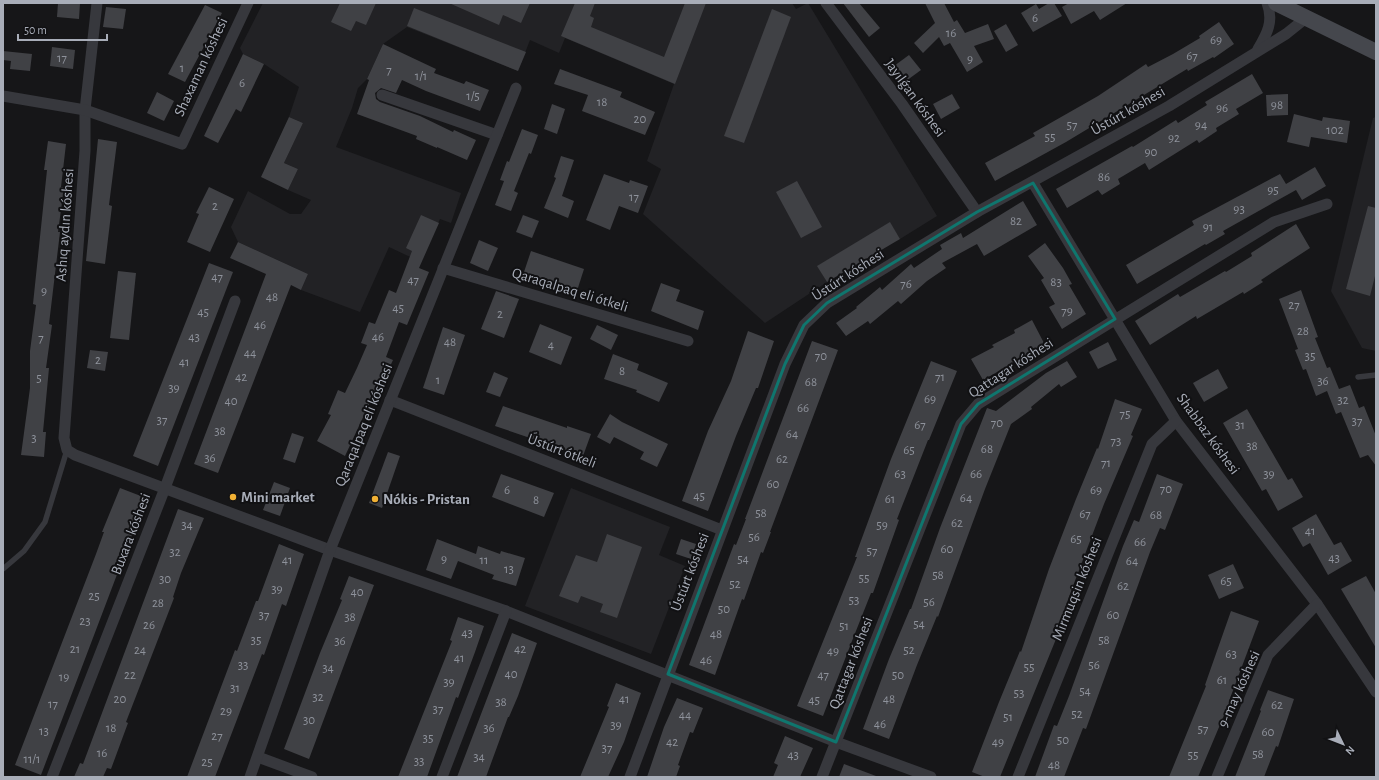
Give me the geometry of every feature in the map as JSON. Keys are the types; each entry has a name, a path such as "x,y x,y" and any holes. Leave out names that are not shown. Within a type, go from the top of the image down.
{"street":[{"name":"Ashıq aydın kóshesi","path":"67,450 64,438 85,151 85,110 96,3"},
{"name":"Shaxaman kóshesi","path":"85,110 182,144 248,3"},
{"name":"Jayılǵan kóshesi","path":"826,3 902,104 977,212"},
{"path":"1257,50 1270,23 1270,11 1267,3"},
{"path":"1276,3 1376,52"},
{"name":"Ústúrt kóshesi","path":"630,777 785,364 804,325 827,303 977,212 1169,106 1257,50 1286,34 1306,18"},
{"name":"Qaraqalpaq eli kóshesi","path":"250,777 330,550 516,88"},
{"path":"382,95 497,135"},
{"path":"3,96 85,110"},
{"name":"Shabbaz kóshesi","path":"1033,182 1176,421 1317,604 1376,692"},
{"name":"Qattagar kóshesi","path":"822,777 961,424 978,404 1274,222 1327,204"},
{"name":"Qaraqalpaq eli ótkeli","path":"443,268 688,341"},
{"name":"Buxara kóshesi","path":"52,777 165,488 235,301"},
{"name":"Ústúrt ótkeli","path":"390,400 722,530"},
{"name":"Mirmuqsin kóshesi","path":"1018,777 1152,444 1176,421"},
{"path":"67,450 75,455 330,550 506,611 668,674 836,742 931,777"},
{"name":"9-may kóshesi","path":"1217,777 1268,655 1317,604"},
{"path":"442,777 506,611"},
{"path":"258,757 312,777"}],"lane":[{"path":"1358,377 1376,375"},
{"path":"3,569 24,551 45,522 67,450"}],"highlighted area":[{"path":"1033,183 1115,319 978,404 961,424 836,742 668,674 785,364 804,325 827,303 977,212"}],"shaded area":[{"path":"263,3 792,3 796,9 808,3 937,216 900,239 890,223 818,266 827,282 765,323 643,214 661,169 647,161 674,84 565,38 559,53 530,40 518,71 407,27 383,44 367,79 358,88 352,108 336,147 461,193 451,223 440,219 421,262 389,247 360,312 301,290 308,274 238,242 231,227 248,191 290,214 301,214 311,200 288,190 298,169 284,163 303,123 289,117 299,87 264,64 243,54 240,48"},
{"path":"1376,117 1376,351 1362,348 1331,291 1373,118"},
{"path":"571,488 670,527 659,555 685,566 651,654 525,606"}],"building":[{"path":"58,3 80,3 79,19 57,17"},
{"path":"340,3 376,3 366,25 356,21 351,31 331,22"},
{"path":"449,3 530,3 521,23 503,15 499,25"},
{"path":"575,3 595,3 590,16 594,18 591,27 664,57 685,3 706,3 675,84 561,36"},
{"path":"843,3 859,3 880,28 869,37"},
{"path":"925,3 944,3 954,22 957,20 965,33 988,24 994,39 974,46 983,62 967,72 950,43 944,46 939,37 923,53 914,43 935,23"},
{"path":"1049,3 1054,3 1062,16 1033,32 1021,13 1036,4 1039,9"},
{"path":"1069,3 1127,3 1100,20 1094,11 1071,24 1062,7"},
{"path":"205,5 222,13 185,82 168,74"},
{"path":"106,7 126,9 123,29 103,27"},
{"path":"414,8 526,52 518,71 407,26"},
{"path":"772,9 791,17 744,143 724,136"},
{"path":"1219,22 1234,44 1214,58 1213,57 1188,71 1187,69 1066,142 995,181 985,163 1035,136 1033,133 1098,96 1146,64 1148,67 1200,38 1199,36"},
{"path":"1006,24 1018,45 1006,52 994,31"},
{"path":"383,44 436,69 434,73 464,84 466,81 489,90 480,111 426,91 402,80 396,93 381,88 375,93 376,99 380,102 420,116 453,132 454,130 476,140 467,160 416,139 417,136 357,114 369,80 367,79"},
{"path":"52,47 75,50 73,69 50,66"},
{"path":"3,51 32,54 30,71 10,69 11,61 3,60"},
{"path":"243,54 264,64 241,112 236,109 218,143 204,136"},
{"path":"909,55 921,70 906,81 894,66"},
{"path":"560,69 622,92 620,97 655,112 645,135 582,111 588,95 554,84"},
{"path":"1252,74 1263,93 1236,109 1239,114 1216,128 1217,131 1199,143 1197,140 1149,170 1145,163 1118,179 1120,184 1102,195 1098,190 1067,208 1056,189 1132,146 1133,147 1176,120 1178,123 1207,105 1205,102"},
{"path":"157,92 174,101 164,121 147,113"},
{"path":"952,94 960,108 941,119 933,104"},
{"path":"1288,94 1288,115 1267,116 1266,95"},
{"path":"552,104 565,109 557,134 544,129"},
{"path":"1294,114 1322,121 1323,117 1350,121 1347,143 1311,137 1309,147 1287,142"},
{"path":"289,117 303,123 284,163 298,169 288,190 261,177"},
{"path":"522,129 538,135 514,191 518,193 511,211 495,205 504,181 500,180"},
{"path":"98,139 117,142 109,205 112,206 105,264 86,261"},
{"path":"48,141 66,144 61,187 64,187 58,232 60,232 49,324 52,325 46,368 49,368 43,432 46,432 44,457 21,455 30,388 30,351 36,305 33,304 47,170 44,170"},
{"path":"561,156 574,160 562,196 574,201 568,218 544,208 556,178 554,177"},
{"path":"1315,167 1326,186 1302,200 1296,190 1223,231 1225,234 1137,284 1126,265 1194,225 1192,221 1280,174 1286,184"},
{"path":"604,174 629,183 630,180 648,186 638,213 619,206 610,230 586,220"},
{"path":"797,181 822,227 801,238 776,192"},
{"path":"209,187 234,199 210,252 187,242 199,214 196,213"},
{"path":"1023,201 1037,225 984,256 977,244 942,263 946,268 927,281 901,304 898,301 870,324 868,321 846,336 836,323 857,308 856,307 880,287 882,290 911,264 914,268 942,249 940,245 961,233 963,238"},
{"path":"1368,206 1376,208 1376,272 1370,296 1346,289"},
{"path":"421,215 439,223 419,268 429,272 407,325 399,322 386,357 393,360 385,377 383,376 372,398 345,456 317,441 331,415 328,414 338,390 345,393 357,368 367,345 361,343 369,322 375,324 389,290 396,293 412,251 406,248"},
{"path":"523,215 539,221 532,238 516,232"},
{"path":"890,222 900,239 827,282 817,266"},
{"path":"1296,224 1310,248 1261,280 1263,282 1244,294 1243,292 1197,319 1196,316 1150,345 1135,321 1178,294 1180,297 1225,271 1226,272 1252,256 1251,253"},
{"path":"479,240 498,248 488,271 470,263"},
{"path":"238,242 308,274 301,290 291,285 218,473 194,464 266,274 230,258"},
{"path":"1045,243 1063,268 1072,284 1069,285 1086,314 1062,329 1049,307 1055,304 1041,280 1044,278 1028,256"},
{"path":"531,251 584,269 576,294 523,275"},
{"path":"209,263 233,272 158,466 133,456"},
{"path":"118,271 136,273 129,340 110,338"},
{"path":"661,283 680,290 676,301 704,311 698,330 651,311"},
{"path":"1301,290 1318,337 1315,338 1327,368 1330,367 1339,389 1350,385 1359,408 1364,406 1376,436 1376,466 1368,455 1360,458 1341,412 1336,414 1327,391 1316,396 1306,369 1303,370 1295,350 1298,349 1279,299"},
{"path":"496,291 519,299 504,338 481,329"},
{"path":"1032,320 1045,345 983,380 971,359 994,347 992,345 1015,333 1014,330"},
{"path":"540,324 572,337 561,365 529,352"},
{"path":"597,325 618,335 611,350 590,339"},
{"path":"443,327 465,335 444,395 423,388"},
{"path":"748,331 774,341 758,388 756,388 736,436 708,511 682,501 708,431 731,381"},
{"path":"812,341 838,350 771,532 763,553 761,552 744,600 742,599 715,675 689,665 734,544 736,545 746,519"},
{"path":"1108,342 1117,360 1098,369 1089,352"},
{"path":"90,350 108,352 105,371 87,368"},
{"path":"613,354 639,364 637,370 668,383 659,402 636,392 637,390 604,379"},
{"path":"931,361 957,371 897,519 899,520 873,593 871,593 823,716 797,706 857,557 855,557 891,459"},
{"path":"1067,361 1077,377 1061,387 1059,384 1031,407 1032,409 1011,424 985,489 938,617 937,616 917,665 889,739 863,729 889,659 911,609 940,528 987,408 996,411 1046,373"},
{"path":"1218,369 1228,388 1204,402 1193,383"},
{"path":"494,372 508,378 500,397 486,392"},
{"path":"1115,399 1142,409 1131,435 1133,436 1104,504 1054,638 1056,639 1000,777 985,777 972,772 999,702 1020,651 1021,652 1049,569 1076,499 1097,448 1098,449"},
{"path":"503,406 567,428 567,426 591,434 583,456 495,426"},
{"path":"1247,409 1288,480 1292,478 1303,497 1278,511 1266,489 1262,491 1223,423"},
{"path":"610,414 622,422 668,444 657,467 640,459 644,452 614,437 610,444 597,437"},
{"path":"292,433 304,437 295,463 283,459"},
{"path":"388,452 400,456 382,508 369,503"},
{"path":"501,474 554,493 544,517 492,497"},
{"path":"1157,474 1183,484 1165,530 1160,528 1150,552 1086,729 1083,728 1064,777 1035,777 1054,725 1057,726 1069,696 1123,546 1134,520 1139,522"},
{"path":"274,482 290,488 280,516 263,510"},
{"path":"120,488 146,498 41,775 15,765 96,554 104,532 102,532"},
{"path":"178,509 204,518 181,573 173,597 174,598 126,722 128,723 111,769 107,768 103,777 74,777 80,763 83,764"},
{"path":"1316,514 1334,545 1341,542 1352,561 1328,575 1310,543 1303,547 1292,528"},
{"path":"607,534 642,547 617,618 600,612 603,604 581,596 578,603 559,596 576,555 597,562"},
{"path":"437,539 476,554 478,546 500,554 501,551 525,558 516,586 492,579 494,575 458,561 451,579 426,570"},
{"path":"681,539 696,544 691,559 676,554"},
{"path":"279,544 304,554 286,606 282,604 264,655 262,654 215,777 187,777 235,650 237,651 256,601 258,601"},
{"path":"1233,564 1244,588 1219,599 1208,575"},
{"path":"349,576 374,585 309,759 284,749 320,653 342,600 340,599"},
{"path":"1366,576 1376,594 1376,648 1341,589"},
{"path":"1231,611 1259,621 1230,701 1198,777 1169,777 1206,686 1205,685"},
{"path":"458,617 484,626 458,698 456,697 427,777 398,777 452,641 450,640"},
{"path":"512,633 537,643 518,696 508,717 486,777 457,777"},
{"path":"616,683 641,693 624,742 608,777 580,777 609,707 607,706"},
{"path":"1268,690 1294,699 1278,747 1276,746 1264,777 1235,777 1261,711 1260,710"},
{"path":"677,698 703,708 693,733 690,732 678,765 680,766 676,777 647,777 664,727"},
{"path":"785,736 813,748 800,777 773,777 778,765 774,763"},
{"path":"844,764 876,776 839,777"}],"place":[{"name":"Mini market","path":"233,497"},
{"name":"Nókis - Pristan","path":"375,499"}]}
